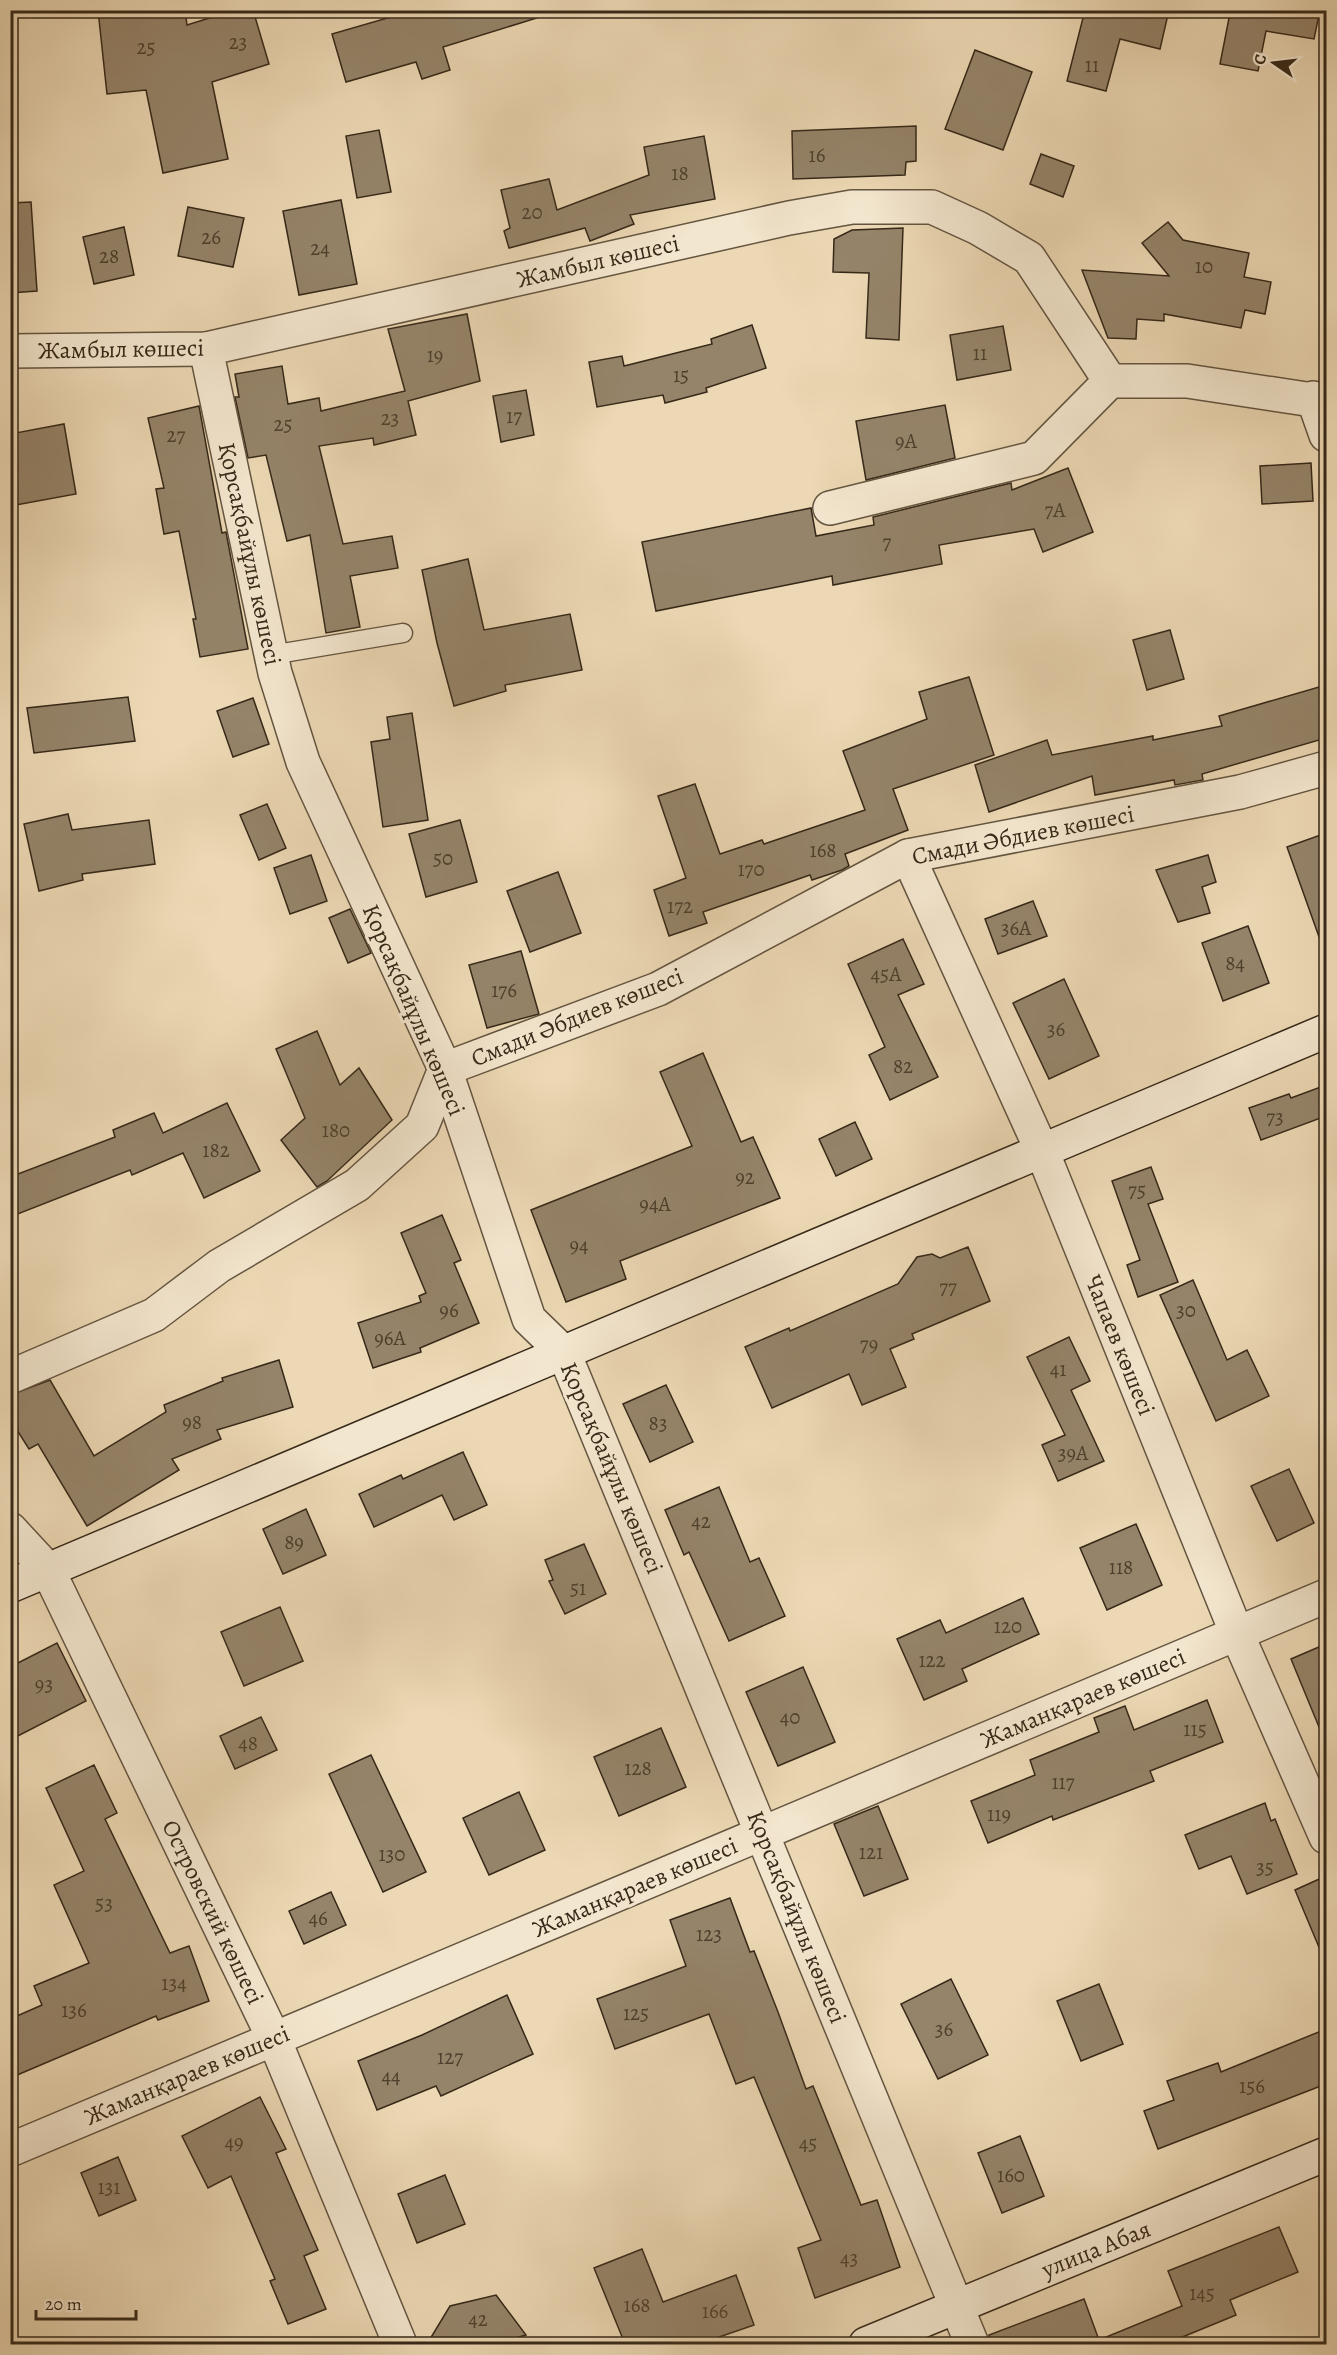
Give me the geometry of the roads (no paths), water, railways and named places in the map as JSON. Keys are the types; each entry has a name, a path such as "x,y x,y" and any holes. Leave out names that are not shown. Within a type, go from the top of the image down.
{"street":[{"name":"Жамбыл көшесі","path":"10,351 206,349 789,218 852,207 932,207 978,228 1029,258 1110,381"},
{"name":"Қорсақбайұлы көшесі","path":"206,349 271,655 303,762 445,1069 529,1319 564,1353 972,2344"},
{"path":"830,508 1034,458 1110,381 1186,381 1320,400 1326,435"},
{"name":"Смади Әбдиев көшесі","path":"10,1377 154,1316 219,1266 357,1185 422,1126 445,1069 658,989 908,856 1240,792 1326,768"},
{"name":"Чапаев көшесі","path":"908,856 1042,1151 1237,1634 1326,1837"},
{"path":"10,1586 1326,1030"},
{"name":"Островский көшесі","path":"10,1529 48,1570 274,2039 400,2344"},
{"name":"Жаманқараев көшесі","path":"10,2150 1326,1596"},
{"name":"улица Абая","path":"866,2344 1326,2154"}],"lane":[{"path":"271,655 402,633"}]}
